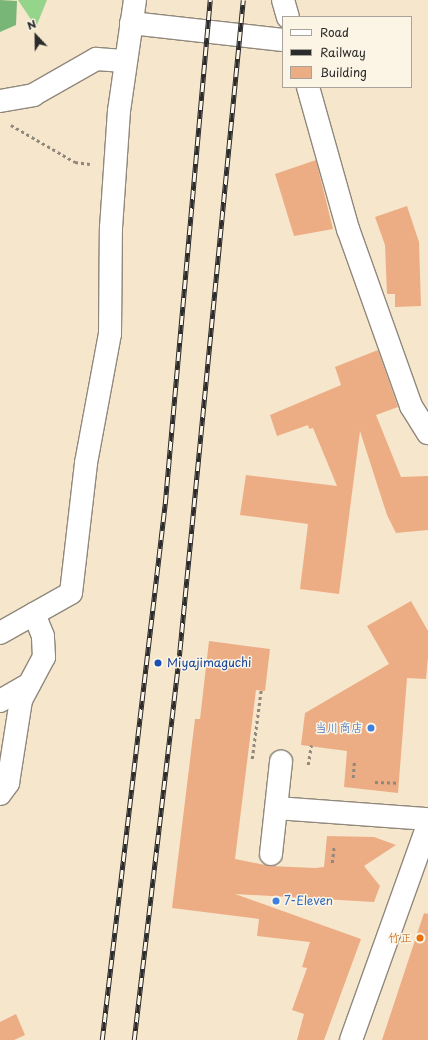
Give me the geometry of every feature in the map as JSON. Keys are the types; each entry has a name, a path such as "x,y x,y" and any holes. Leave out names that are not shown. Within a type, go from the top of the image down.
{"main road":[{"path":"0,633 70,593 86,463 110,334 111,228 124,61 136,0"},
{"path":"283,0 288,16"},
{"path":"131,23 282,40"},
{"path":"0,101 33,95 96,59 124,61"},
{"path":"308,88 348,229 411,406 428,432"},
{"path":"0,794 8,783 16,728 29,684 39,670 44,652 43,636 34,614"},
{"path":"0,701 29,684"},
{"path":"0,708 16,728"},
{"path":"271,854 281,762"},
{"path":"276,808 428,819"},
{"path":"351,1040 428,825"}],"path":[{"path":"7,123 75,162 98,165"},
{"path":"252,759 261,690"},
{"path":"308,765 311,745"},
{"path":"353,778 354,762"},
{"path":"375,782 398,784"},
{"path":"332,863 334,846"}],"green space":[{"path":"0,0 17,1 16,25 0,32"},
{"path":"18,0 47,0 36,27"}],"building":[{"path":"316,160 333,229 294,236 275,174"},
{"path":"407,206 419,242 421,306 395,307 395,294 387,294 385,245 375,217"},
{"path":"378,350 398,407 376,415 401,477 428,476 428,530 396,533 387,515 360,431 339,594 300,589 308,524 240,515 246,475 337,486 313,428 309,429 308,425 277,436 270,415 341,385 335,367"},
{"path":"411,601 428,631 428,657 426,679 407,678 398,793 344,787 347,751 301,745 305,713 389,664 367,626"},
{"path":"209,641 270,649 265,691 256,690 235,859 270,866 315,868 324,867 327,836 374,837 396,845 364,866 380,886 374,902 235,894 361,939 324,1040 297,1040 304,1014 292,1010 307,968 302,967 310,942 257,936 259,919 172,908 195,719 200,719"},
{"path":"424,913 428,914 428,1040 382,1040"},
{"path":"16,1014 25,1035 14,1040 0,1040 0,1022"}],"railway":[{"path":"102,1040 165,504 210,0"},
{"path":"134,1040 178,668 243,0"}],"place":[{"name":"Miyajimaguchi","path":"158,663"},
{"name":"当川商店","path":"371,728"},
{"name":"7-Eleven","path":"276,901"},
{"name":"竹正","path":"420,938"}]}
